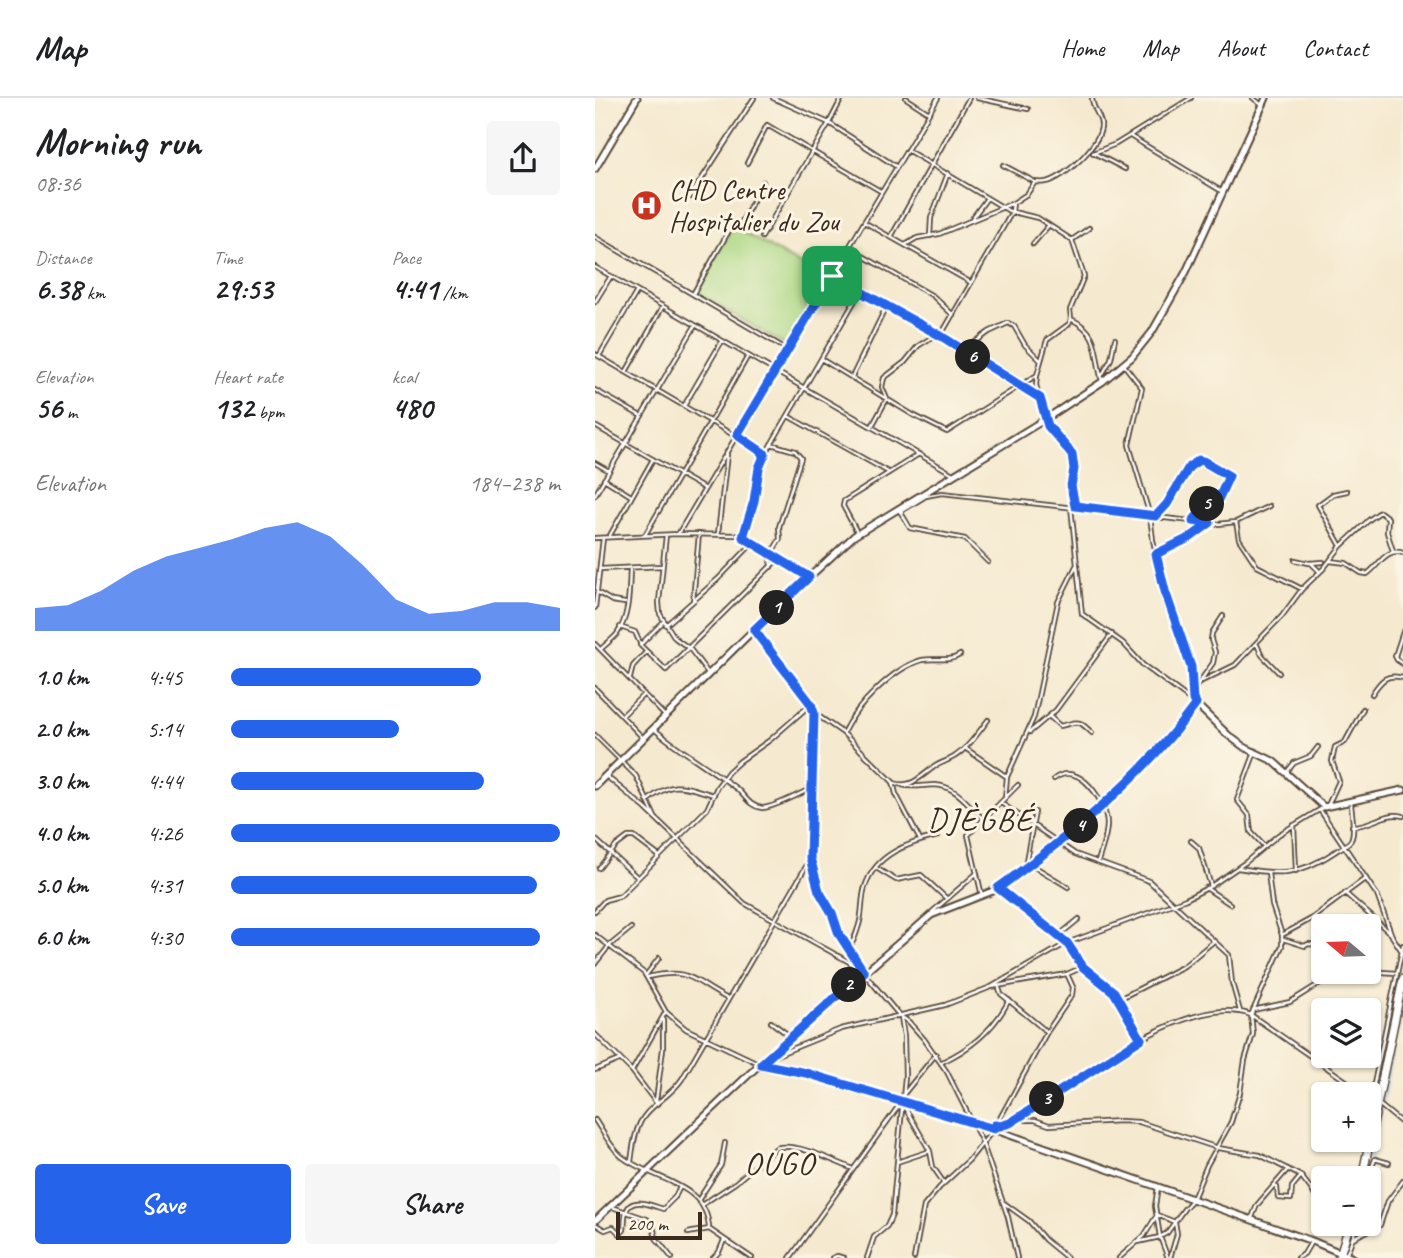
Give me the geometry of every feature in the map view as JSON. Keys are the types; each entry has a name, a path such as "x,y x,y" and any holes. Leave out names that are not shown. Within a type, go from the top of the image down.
{"main road":[{"path":"1381,1083 1400,976"},
{"path":"1345,1256 1348,1236"}],"street":[{"path":"595,169 637,98"},
{"path":"690,197 754,98"},
{"path":"773,98 829,123 897,167"},
{"path":"762,237 842,98"},
{"path":"906,98 929,113"},
{"path":"678,534 938,98"},
{"path":"891,237 969,98"},
{"path":"977,98 1028,109"},
{"path":"1003,165 1035,182 1049,181 1076,164 1091,152 1101,128 1092,98"},
{"path":"1091,152 1105,150 1191,98"},
{"path":"1254,98 1263,106"},
{"path":"899,510 1047,418 1124,365 1147,339 1168,307 1266,98"},
{"path":"747,163 767,125 882,192"},
{"path":"1130,136 1223,192"},
{"path":"907,150 1011,212 1038,218 1072,240 1084,275 1070,310 1071,319 1067,327 1047,340 1036,385 1047,424 1072,454 1074,469 1071,486 1082,614 1112,634 1131,650 1143,665 1195,702 1229,735 1273,761 1324,807 1343,846 1377,895 1392,936 1402,952"},
{"path":"1091,152 1125,169"},
{"path":"595,155 601,159"},
{"path":"930,236 931,218 948,173"},
{"path":"905,246 917,238 930,236 1005,207 1027,194 1035,182"},
{"path":"740,225 763,183"},
{"path":"970,221 987,198"},
{"path":"887,399 882,387 884,378 905,362 918,346 939,335 1011,212 1013,203"},
{"path":"693,294 734,222"},
{"path":"864,222 970,282"},
{"path":"1033,244 1049,225"},
{"path":"1072,240 1089,228"},
{"path":"595,237 788,349"},
{"path":"849,248 933,296 953,315"},
{"path":"595,267 954,474"},
{"path":"596,299 611,276"},
{"path":"832,276 939,335 1040,398"},
{"path":"637,291 597,355 737,435 765,454"},
{"path":"743,537 754,501 759,468 765,454 860,292"},
{"path":"626,372 663,306"},
{"path":"852,377 886,307"},
{"path":"1071,319 1086,327 1092,334 1102,379"},
{"path":"964,351 989,332 1008,323 1014,326 1025,345 1041,361"},
{"path":"595,495 695,325"},
{"path":"1102,379 1111,359 1115,339"},
{"path":"684,406 722,341"},
{"path":"645,536 748,356"},
{"path":"821,359 932,425 950,432 1037,375"},
{"path":"931,915 998,888 1031,864 1101,807 1160,748 1195,702 1191,667 1165,591 1150,516 1128,441 1142,387 1124,365"},
{"path":"595,390 641,416"},
{"path":"871,427 887,399"},
{"path":"788,416 888,472"},
{"path":"595,426 705,489"},
{"path":"771,444 795,452 801,458 779,527 780,539 771,554 771,568"},
{"path":"718,534 727,452"},
{"path":"858,534 843,503 919,454"},
{"path":"609,537 653,459"},
{"path":"1156,516 1167,504 1189,467 1199,460 1227,474 1229,478 1218,500 1208,503 1193,521"},
{"path":"595,463 609,471"},
{"path":"604,479 632,497"},
{"path":"937,484 942,493"},
{"path":"1341,547 1318,505 1332,494 1347,491"},
{"path":"596,784 809,577 858,534 926,496 942,493 1227,524 1269,506"},
{"path":"899,510 910,528 965,539 988,562"},
{"path":"1199,682 1235,665 1282,616 1302,589 1341,547 1380,512 1388,519 1387,532 1393,551"},
{"path":"1236,522 1239,539 1257,566 1302,589"},
{"path":"1156,554 1191,537 1210,523"},
{"path":"595,538 678,534 743,537 809,577"},
{"path":"693,602 699,534"},
{"path":"666,535 659,602 665,624 678,641 690,649 709,674"},
{"path":"595,608 603,538"},
{"path":"640,644 693,602 754,542"},
{"path":"1393,551 1403,553"},
{"path":"1330,561 1346,563 1367,574 1393,551"},
{"path":"620,627 635,632 646,652 666,670 779,558"},
{"path":"1295,560 1323,562"},
{"path":"1311,563 1320,572"},
{"path":"1005,798 1007,777 1034,717 1058,602 1077,564"},
{"path":"600,569 662,566"},
{"path":"600,649 616,635 620,627 627,603 630,568"},
{"path":"597,592 612,601 627,603"},
{"path":"1193,691 1213,663 1215,652 1210,640 1223,616"},
{"path":"754,630 811,704 814,713 810,858 819,891 832,913 847,950 861,970 941,1062 982,1142 1002,1200 1017,1258"},
{"path":"1403,632 1395,656 1403,664"},
{"path":"1028,734 1049,716 1112,634"},
{"path":"1256,643 1262,655 1279,673"},
{"path":"595,644 666,716"},
{"path":"630,679 633,666 646,652"},
{"path":"843,733 856,713 900,670 923,660 954,659 960,655"},
{"path":"1372,694 1386,677 1393,675 1403,678"},
{"path":"595,688 643,738"},
{"path":"622,716 644,694"},
{"path":"595,911 605,900 620,896 707,809 722,779 740,761 770,740 811,704"},
{"path":"1324,807 1339,781 1332,761 1335,747 1345,741 1363,709"},
{"path":"814,713 843,733 893,782 920,840"},
{"path":"1049,716 1060,726 1075,721 1081,722 1092,733"},
{"path":"901,785 920,779 965,748 988,719"},
{"path":"653,729 749,802 761,807 768,807 812,788"},
{"path":"595,735 636,776 656,820"},
{"path":"1286,772 1294,763 1311,757 1318,747"},
{"path":"965,748 1007,777"},
{"path":"1255,752 1237,800 1249,816 1251,832 1264,846"},
{"path":"1054,779 1065,774 1079,778 1096,792 1107,822 1098,862"},
{"path":"606,776 744,903 861,970"},
{"path":"893,782 901,785 949,788 984,820"},
{"path":"982,895 968,835 1019,785"},
{"path":"647,802 669,786 714,795"},
{"path":"766,1059 841,1029 945,1005 991,987 1067,943 1124,920 1175,904 1211,886 1294,825 1324,807 1403,790"},
{"path":"1237,868 1268,873 1296,871 1315,864 1350,843 1353,826 1350,802"},
{"path":"1001,803 1075,854 1149,881 1229,955 1232,983 1240,1011"},
{"path":"1024,869 1035,812"},
{"path":"1353,826 1393,814 1403,816"},
{"path":"1294,825 1296,871"},
{"path":"599,868 616,846 631,836 659,856"},
{"path":"847,950 862,915 866,886 876,868 893,851 938,836"},
{"path":"595,839 638,877"},
{"path":"1191,841 1199,848 1211,886"},
{"path":"631,1162 633,1144 642,1119 677,1087 810,858"},
{"path":"1031,864 1068,887"},
{"path":"876,868 896,880 921,875 946,898"},
{"path":"680,1187 675,1197 663,1209 639,1203 626,1212 624,1230 620,1234 613,1227 605,1230 595,1222 861,970 931,915 946,898 977,873"},
{"path":"1139,1242 1160,1237 1175,1223 1193,1199 1239,1100 1245,1060 1253,1034 1251,1015 1280,952 1282,937 1272,905 1268,873"},
{"path":"1282,937 1366,878"},
{"path":"998,888 1067,943 1083,967 1119,999 1141,1039"},
{"path":"1206,888 1230,904"},
{"path":"1346,893 1392,936"},
{"path":"1058,936 1079,919"},
{"path":"595,964 610,946 631,928"},
{"path":"595,935 647,976 666,1013 690,1032 761,1064 806,1073 994,1127 1312,1241 1345,1256 1353,1238 1380,1224 1388,1201 1403,1181"},
{"path":"1282,937 1305,946 1311,944"},
{"path":"1119,999 1184,966 1215,941"},
{"path":"1372,1082 1400,976 1403,945"},
{"path":"647,976 659,958"},
{"path":"991,987 999,988 1067,974 1083,967"},
{"path":"647,976 671,973 690,975 729,1000"},
{"path":"1381,973 1400,976"},
{"path":"914,1258 924,1206 969,1160 994,1127 1073,990 1067,974"},
{"path":"1253,1010 1290,1002 1319,984"},
{"path":"999,988 1001,994 1048,1032"},
{"path":"941,1062 965,1049 994,1025 1009,1000"},
{"path":"994,1127 1021,1116 1141,1039 1194,1016 1240,1011 1251,1015 1348,1082"},
{"path":"632,1071 666,1013"},
{"path":"867,1258 874,1237 891,1219 902,1100 904,1036 900,1016"},
{"path":"657,1103 663,1049 663,1018"},
{"path":"771,1022 791,1037"},
{"path":"595,1034 632,1071 657,1103"},
{"path":"790,1258 936,1054"},
{"path":"595,1070 619,1060"},
{"path":"902,1100 930,1150 933,1167 944,1183"},
{"path":"1381,1108 1403,1124"},
{"path":"1021,1116 1026,1120 1049,1125 1128,1121 1148,1124 1218,1148 1261,1154 1301,1176 1311,1190"},
{"path":"595,1120 620,1155 699,1199 709,1220 709,1229"},
{"path":"699,1199 721,1165 725,1143"},
{"path":"703,1204 782,1146 796,1148 853,1168"},
{"path":"895,1163 930,1150"},
{"path":"1372,1166 1375,1158 1389,1163"},
{"path":"1251,1220 1258,1205 1288,1169"},
{"path":"1273,1186 1277,1187 1278,1198 1291,1199 1292,1187 1301,1176"},
{"path":"1158,1186 1154,1201 1160,1237 1169,1258"},
{"path":"1002,1200 1029,1221 1045,1240 1067,1258"},
{"path":"611,1207 647,1219 653,1226 656,1238 672,1258"},
{"path":"1157,1215 1175,1223"},
{"path":"1119,1258 1139,1242 1157,1215"},
{"path":"1169,1258 1177,1234 1175,1223"},
{"path":"688,1233 709,1229 752,1258"},
{"path":"713,1258 724,1240"},
{"path":"1297,1258 1304,1254 1312,1241"},
{"path":"1166,1250 1172,1247"},
{"path":"832,1258 844,1258"}],"green space":[{"path":"733,226 825,279 787,346 696,293"}],"waterway":[{"path":"1368,1166 1403,999"},
{"path":"1347,1246 1350,1236"}],"place":[{"name":"CHD Centre Hospitalier du Zou","path":"646,205"}],"district":[{"name":"DJÈGBÉ","path":"981,819"},
{"name":"OUGO","path":"780,1163"}],"route":[{"path":"832,276 941,336 1040,398 1048,426 1072,454 1074,469 1071,486 1075,506 1156,516 1167,504 1189,467 1199,460 1211,464 1229,476 1218,500 1208,503 1193,521 1210,523 1191,537 1156,554 1165,591 1191,667 1193,700 1196,704 1132,778 1082,825 998,888 1067,943 1083,967 1114,992 1141,1039 1010,1123 995,1125 994,1129 806,1073 761,1064 864,972 845,947 832,913 819,891 810,858 814,713 811,704 754,630 809,577 743,537 754,501 759,468 765,454 737,435 832,276"}]}
